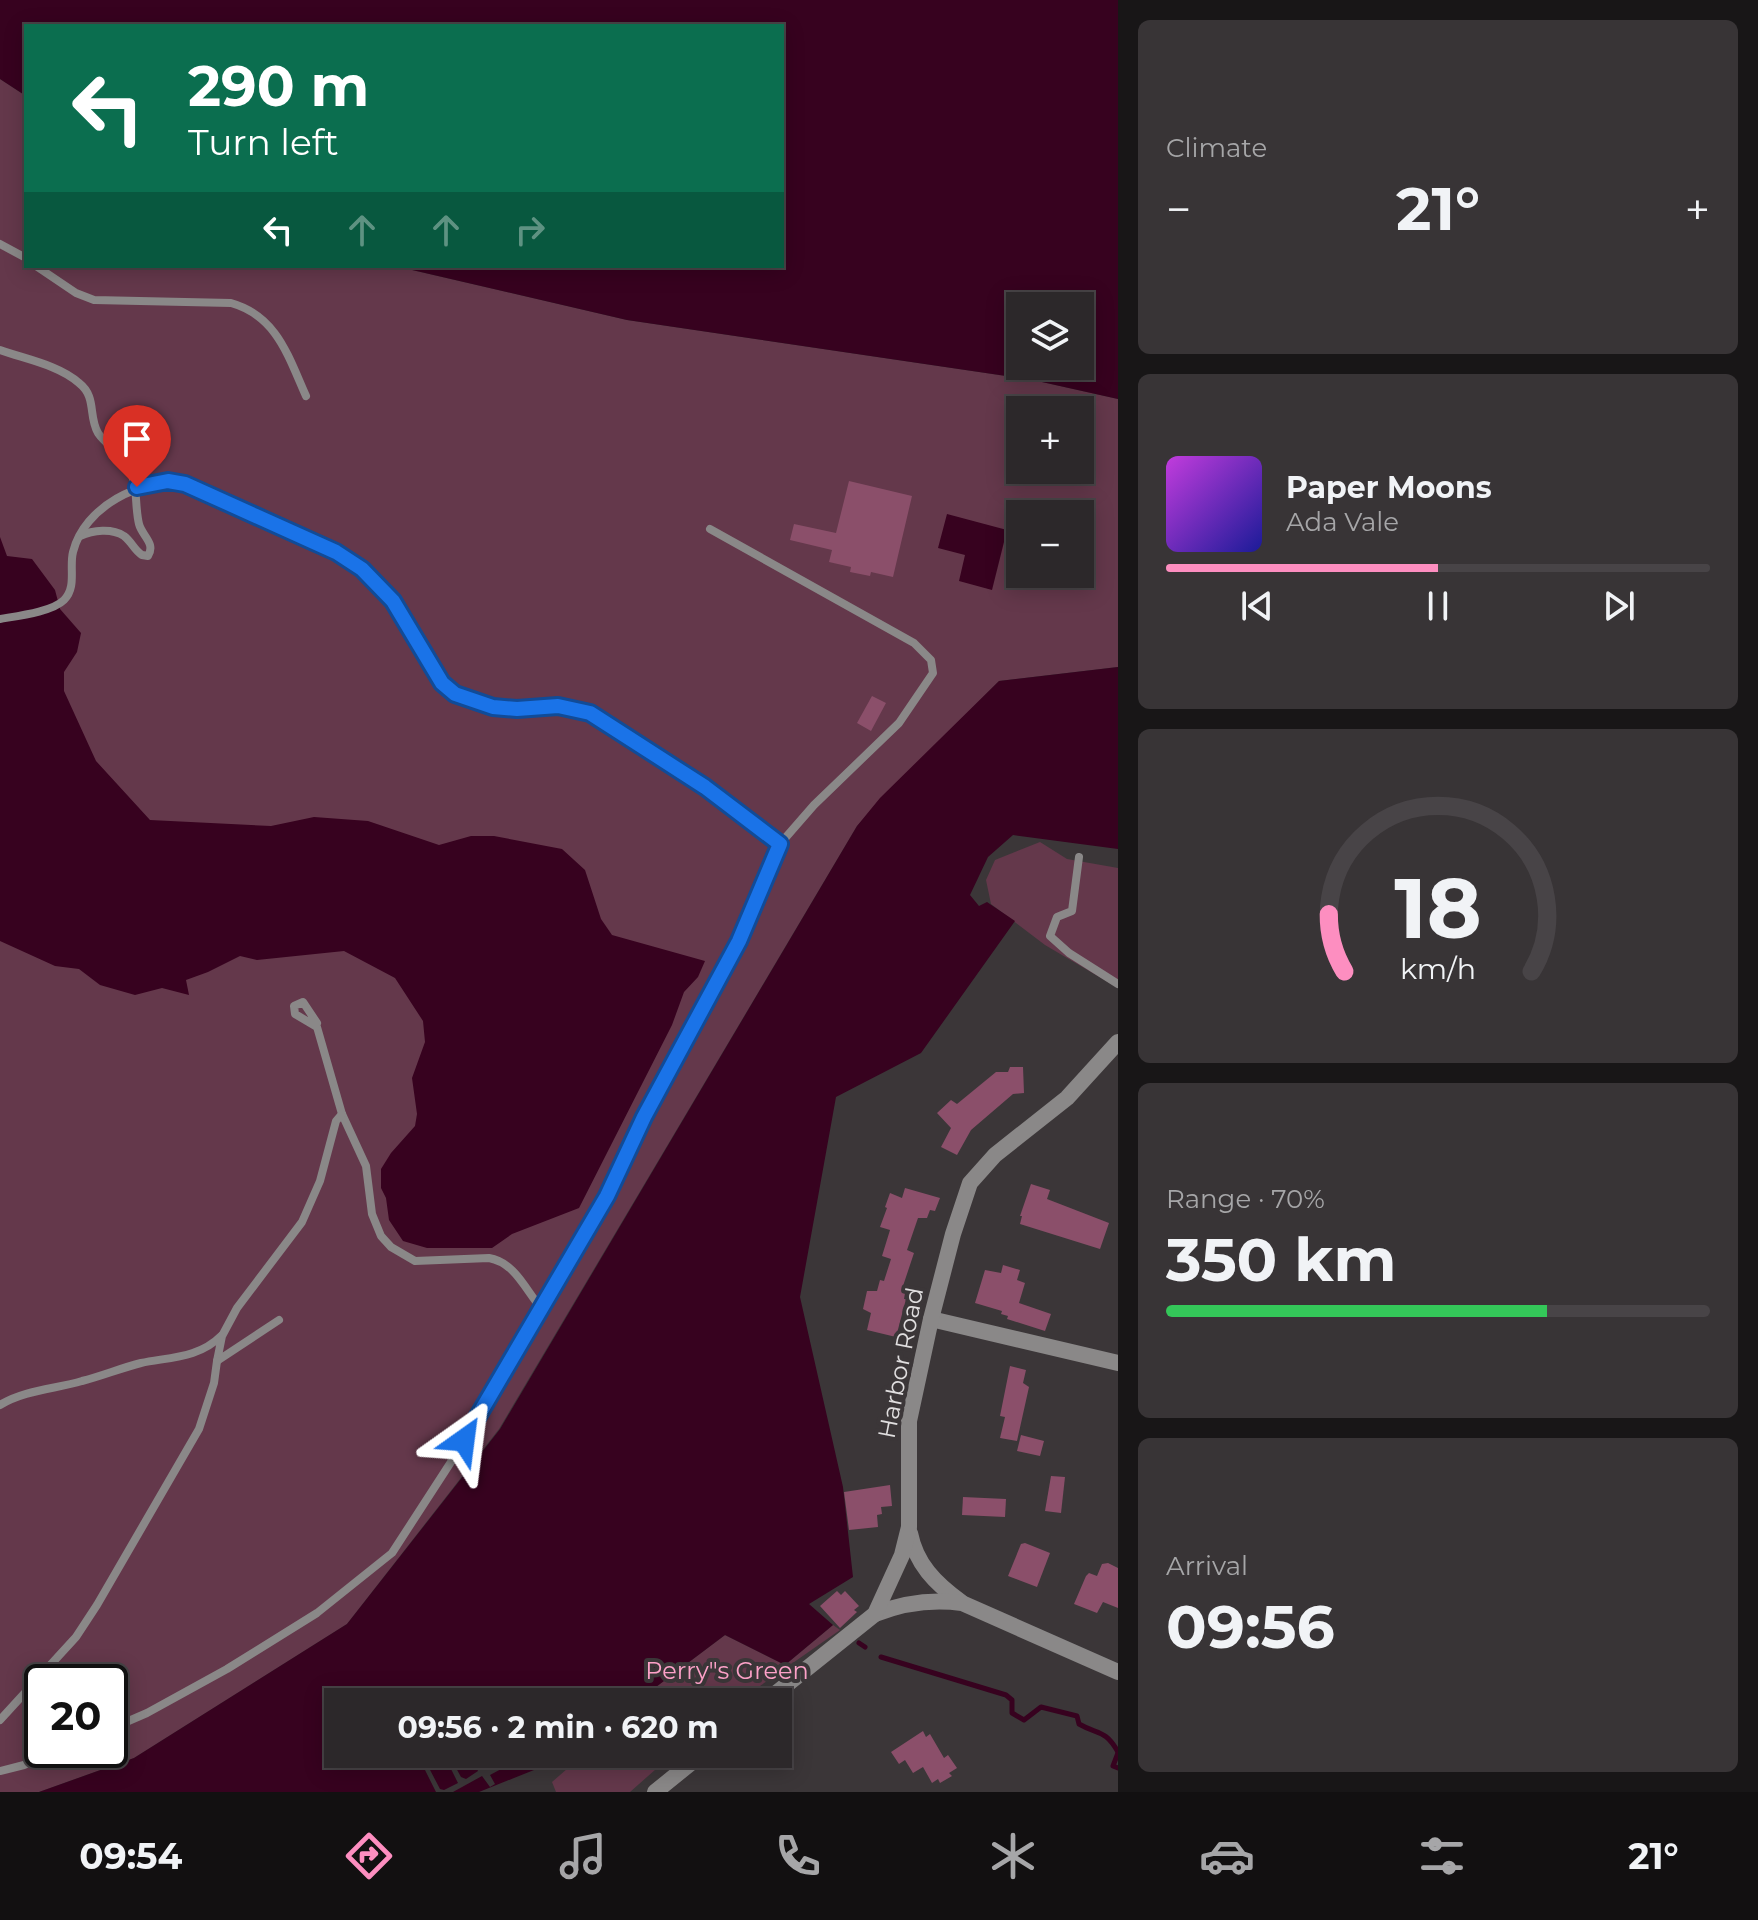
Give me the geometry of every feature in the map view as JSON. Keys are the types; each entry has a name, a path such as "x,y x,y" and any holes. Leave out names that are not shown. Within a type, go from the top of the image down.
{"street":[{"name":"Harbor Road","path":"782,1688 875,1614 902,1555 909,1527 909,1421 931,1319 970,1183 995,1155 1067,1098 1118,1042"},
{"path":"931,1319 1118,1363"},
{"path":"909,1527 913,1547 927,1573 962,1603"},
{"path":"875,1614 925,1602 941,1600 962,1603 1118,1672"},
{"path":"655,1792 685,1768"}],"lane":[{"path":"0,244 24,257"},
{"path":"39,268 76,293 94,300 231,303 250,308 267,321 279,338 306,396"},
{"path":"0,350 57,370 78,381 88,392 98,433 125,460 137,487 139,524 152,546 148,556 137,552 123,536 111,532 91,531 79,537"},
{"path":"0,619 29,615 63,601 71,589 72,554 79,537 106,506 137,487 168,481 185,484 336,552 362,569 393,601 442,683 455,694 493,707 558,706 590,713 705,787 780,844"},
{"path":"123,536 139,524"},
{"path":"128,1721 227,1669 317,1613 392,1553 451,1462 607,1196 644,1117 739,941 780,844 814,805 899,723 933,673 931,660 914,643 710,529"},
{"path":"1079,857 1072,911 1057,917 1050,936 1069,953 1118,984"},
{"path":"317,1023 303,1002 294,1006 295,1014 317,1027 342,1114 366,1166 372,1214 381,1236 391,1247 415,1261 500,1260 514,1271 542,1309"},
{"path":"0,1720 76,1637 199,1429 214,1383 222,1336 237,1308 302,1222 320,1181 336,1121 342,1114"},
{"path":"217,1361 279,1320"},
{"path":"0,1405 32,1392 134,1365 194,1354 210,1347 222,1336"},
{"path":"0,1771 24,1765"}],"green space":[{"path":"0,79 24,95 24,268 404,268 627,320 1006,376 1006,380 1033,380 1118,399 1118,667 999,681 857,826 499,1429 347,1624 128,1760 128,1664 24,1664 24,1768 106,1768 39,1792 0,1792"},
{"path":"1040,842 1067,859 1118,868 1118,988 1045,945 991,904 986,880 995,860"},
{"name":"Perry\"s Green","path":"833,1625 840,1630 757,1688 655,1688 725,1635 785,1665"},
{"name":"Perry\"s Green","path":"568,1768 657,1768 630,1792 556,1792 552,1782"}],"shaded area":[{"path":"0,0 1118,0 1118,399 1033,380 1094,380 1094,292 1006,292 1006,376 627,320 404,268 784,268 784,24 24,24 24,95 0,79"},
{"path":"947,514 1006,530 992,590 959,581 965,555 938,548"},
{"path":"0,537 7,556 32,559 55,590 60,609 81,633 77,652 64,672 64,691 96,761 150,820 271,826 314,817 368,821 439,845 471,836 494,836 562,849 585,870 601,919 612,935 705,961 698,977 684,992 672,1025 579,1208 512,1234 492,1248 427,1248 403,1241 389,1220 386,1198 381,1188 381,1169 415,1126 417,1114 412,1078 425,1042 423,1021 395,978 344,951 257,960 240,956 186,980 189,995 162,988 135,995 100,985 79,969 55,966 0,941"},
{"path":"1118,667 1118,849 1013,835 988,857 970,895 979,906 987,902 1015,921 921,1053 836,1097 800,1297 843,1487 853,1577 809,1604 833,1625 785,1665 725,1635 655,1688 324,1688 324,1768 539,1768 479,1792 39,1792 106,1768 128,1768 128,1760 347,1624 500,1429 857,826 880,798 999,681"}],"pier":[{"path":"429,1768 440,1789 444,1790 458,1783 450,1768 456,1768 466,1779 478,1771 477,1768 503,1768 490,1775 495,1784 490,1787 482,1776 453,1792 436,1792 425,1770"}],"building":[{"path":"849,481 912,496 893,577 871,572 870,576 850,572 851,567 829,562 832,550 790,540 794,524 836,533"},
{"path":"872,696 886,703 871,731 857,723"},
{"path":"1010,1067 1023,1067 1024,1093 1013,1094 971,1130 957,1155 941,1147 951,1128 937,1113 951,1100 957,1104 996,1072 1008,1072"},
{"path":"1031,1184 1050,1190 1047,1199 1109,1223 1100,1249 1020,1224"},
{"path":"905,1188 940,1198 935,1211 930,1210 927,1218 918,1218 907,1250 914,1253 903,1286 906,1287 906,1299 896,1337 867,1330 871,1313 863,1309 867,1291 877,1291 880,1280 884,1281 891,1259 882,1256 890,1230 880,1227 885,1207 890,1193 902,1198"},
{"path":"1003,1265 1020,1270 1017,1280 1025,1283 1019,1303 1051,1314 1045,1331 1007,1319 1008,1316 1001,1314 1002,1311 975,1303 985,1270 1001,1273"},
{"path":"1010,1366 1026,1370 1023,1383 1029,1387 1017,1441 1000,1438 1005,1417 1000,1416"},
{"path":"1021,1435 1044,1441 1040,1456 1017,1451"},
{"path":"1051,1476 1065,1477 1061,1513 1045,1511"},
{"path":"890,1485 892,1506 881,1507 882,1514 877,1515 878,1527 849,1530 844,1492"},
{"path":"963,1497 1006,1499 1005,1517 962,1515"},
{"path":"1021,1544 1050,1553 1037,1587 1008,1576"},
{"path":"1108,1563 1118,1568 1118,1608 1103,1602 1097,1613 1074,1604 1086,1576 1089,1573 1097,1576 1102,1564"},
{"path":"837,1591 841,1595 845,1591 859,1606 854,1610 857,1612 840,1628 820,1606"},
{"path":"923,1731 926,1737 930,1734 944,1758 948,1755 957,1768 949,1773 952,1776 940,1783 938,1779 932,1783 923,1767 913,1773 905,1760 899,1764 891,1752"}],"waterway":[{"path":"859,1643 865,1647"},
{"path":"881,1657 1006,1695 1012,1700 1012,1713 1024,1720 1041,1707 1077,1716 1079,1724 1105,1736 1118,1752"},
{"path":"1118,1753 1113,1766 1118,1768"}],"route":[{"path":"137,487 168,481 185,484 336,552 379,584 401,612 442,683 455,694 493,707 558,706 590,713 705,787 780,844 739,941 644,1117 607,1196 464,1440"}]}
